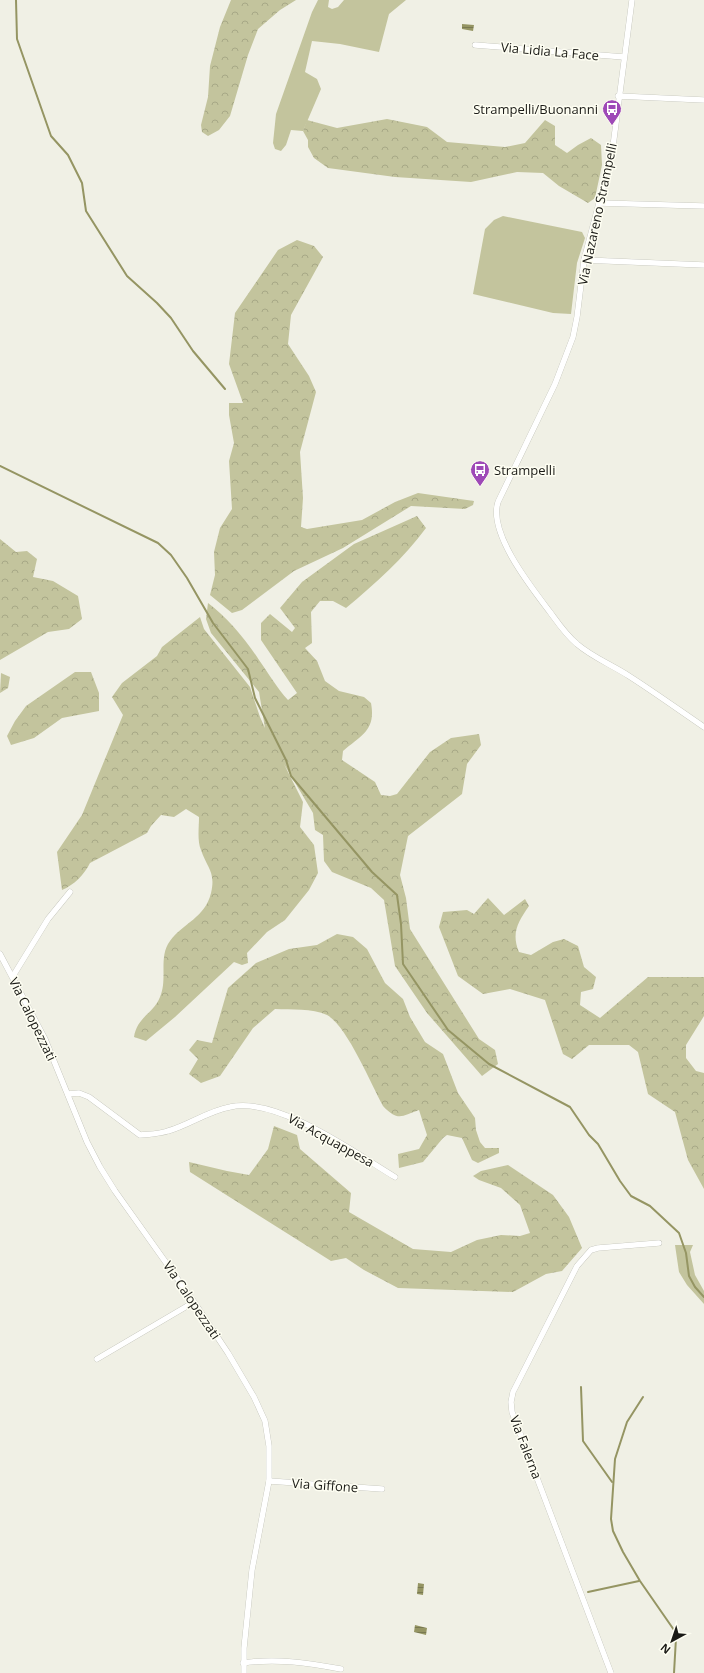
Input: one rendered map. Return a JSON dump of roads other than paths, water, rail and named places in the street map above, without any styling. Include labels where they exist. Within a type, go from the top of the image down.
[{"type":"street","name":"Via Nazareno Strampelli","points":[[632,0],[618,96],[612,154],[584,260],[577,316],[571,344],[555,384],[498,502],[496,513],[507,546],[522,573],[574,642],[628,675],[704,727]]},
{"type":"street","name":"Via Lidia La Face","points":[[475,45],[624,57]]},
{"type":"street","points":[[618,96],[704,100]]},
{"type":"street","points":[[599,202],[704,206]]},
{"type":"street","points":[[584,260],[704,265]]},
{"type":"street","points":[[13,976],[52,913],[70,892]]},
{"type":"street","name":"Via Calopezzati","points":[[0,954],[45,1039],[87,1142],[108,1179],[194,1302],[242,1377],[260,1409],[266,1426],[269,1441],[269,1481],[252,1570],[244,1644],[244,1673]]},
{"type":"street","name":"Via Acquappesa","points":[[68,1094],[79,1093],[89,1097],[140,1135],[166,1132],[230,1106],[248,1105],[263,1107],[280,1112],[303,1123],[395,1177]]},
{"type":"street","name":"Via Falerna","points":[[611,1673],[512,1412],[511,1401],[513,1392],[539,1340],[577,1266],[587,1253],[598,1248],[659,1243]]},
{"type":"street","points":[[97,1359],[194,1302]]},
{"type":"street","name":"Via Giffone","points":[[269,1481],[382,1489]]},
{"type":"street","points":[[243,1663],[261,1660],[282,1661],[341,1669]]},
{"type":"waterway","points":[[16,0],[17,39],[51,136],[68,155],[82,183],[86,211],[127,276],[171,318],[193,351],[225,389]]},
{"type":"waterway","points":[[0,466],[158,543],[171,555],[187,578],[213,623],[248,669],[255,698],[286,760],[291,776],[372,872],[397,895],[401,924],[403,964],[448,1030],[489,1064],[570,1107],[589,1135],[598,1144],[620,1181],[631,1196],[650,1206],[679,1233],[686,1253],[689,1276],[695,1287],[704,1297]]},
{"type":"waterway","points":[[581,1387],[583,1441],[612,1482]]},
{"type":"waterway","points":[[643,1397],[627,1422],[615,1459],[611,1519],[613,1531],[623,1552],[640,1581],[674,1630],[676,1638],[674,1673]]},
{"type":"waterway","points":[[588,1592],[639,1581]]},
{"type":"place","name":"Strampelli/Buonanni","points":[[612,126]]},
{"type":"place","name":"Strampelli","points":[[480,487]]}]
